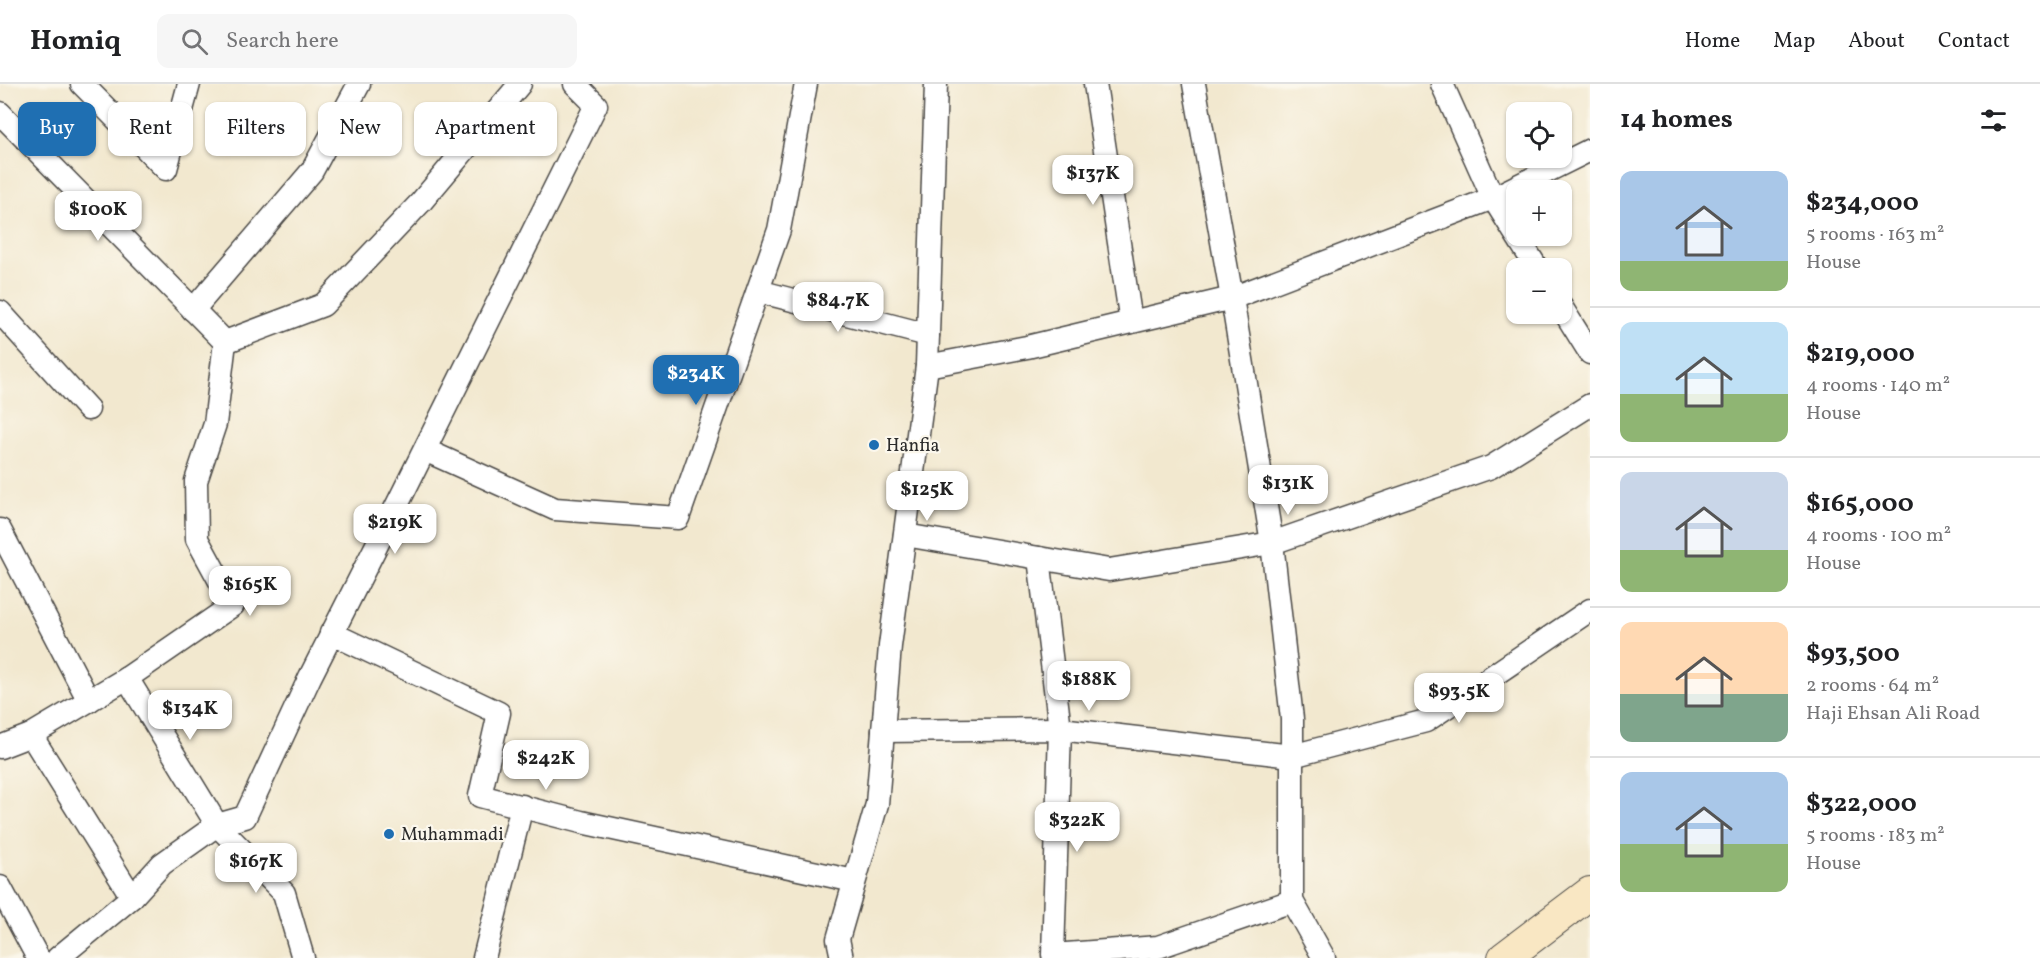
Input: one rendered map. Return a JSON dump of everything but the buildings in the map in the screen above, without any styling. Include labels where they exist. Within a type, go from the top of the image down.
[{"type":"street","points":[[82,84],[166,169],[189,84]]},
{"type":"street","points":[[193,310],[312,171],[359,84]]},
{"type":"street","points":[[225,342],[323,306],[421,202],[520,84]]},
{"type":"street","points":[[58,958],[132,897],[162,864],[218,825],[245,817],[331,633],[425,450],[596,105],[575,84]]},
{"type":"street","points":[[425,450],[555,509],[678,518],[779,230],[806,84]]},
{"type":"street","points":[[842,958],[838,939],[877,804],[890,646],[927,366],[936,84]]},
{"type":"street","points":[[1095,84],[1131,322]]},
{"type":"street","points":[[1194,84],[1272,543],[1292,719],[1292,901],[1324,958]]},
{"type":"street","points":[[1442,84],[1493,198],[1531,258]]},
{"type":"street","points":[[0,113],[225,342]]},
{"type":"street","points":[[927,366],[1027,347],[1232,298],[1493,198],[1590,150]]},
{"type":"street","points":[[758,291],[928,335]]},
{"type":"street","points":[[0,312],[88,409]]},
{"type":"street","points":[[1572,324],[1590,353]]},
{"type":"street","points":[[0,747],[31,735],[127,678],[233,605],[197,539],[196,480],[215,424],[225,342]]},
{"type":"street","points":[[905,535],[1109,570],[1272,543],[1491,467],[1590,405]]},
{"type":"street","points":[[0,530],[89,700]]},
{"type":"street","points":[[1039,558],[1060,729],[1053,955],[1158,947],[1292,901]]},
{"type":"street","points":[[883,731],[1060,729],[1292,756],[1426,721],[1590,610]]},
{"type":"street","points":[[331,633],[499,713],[480,796],[582,822],[854,881]]},
{"type":"street","points":[[127,678],[218,825],[284,894],[303,958]]},
{"type":"street","points":[[31,735],[132,897]]},
{"type":"street","points":[[484,958],[522,806]]},
{"type":"street","points":[[0,887],[38,958]]},
{"type":"street","points":[[1504,958],[1590,893]]},
{"type":"place","name":"Hanfia","points":[[874,445]]},
{"type":"place","name":"Muhammadi","points":[[389,834]]}]
